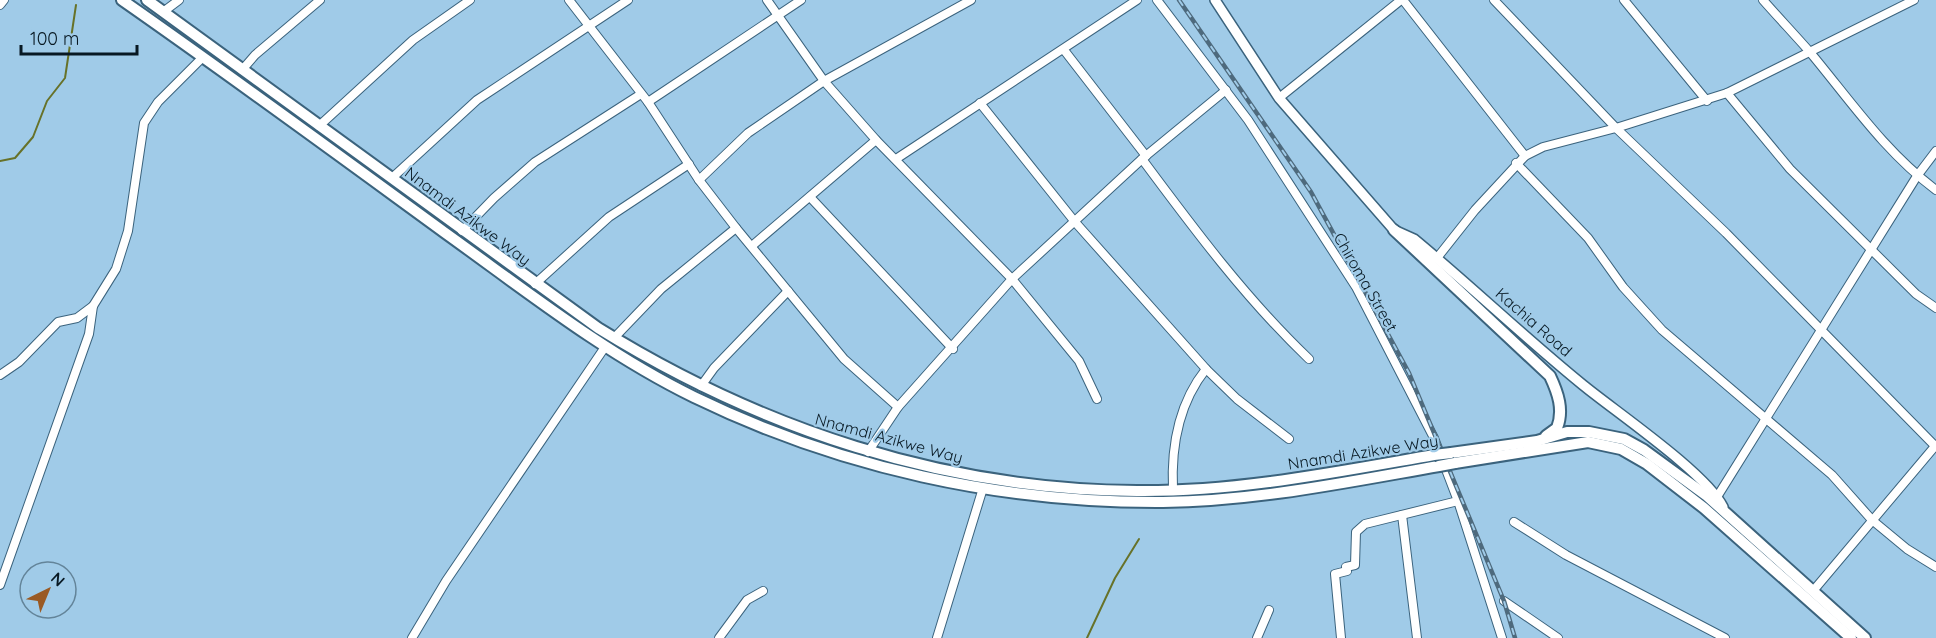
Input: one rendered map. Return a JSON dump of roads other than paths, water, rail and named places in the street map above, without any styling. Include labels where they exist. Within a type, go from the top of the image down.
[{"type":"highway","name":"Nnamdi Azikwe Way","points":[[122,0],[605,347],[693,396],[794,440],[893,470],[983,488],[1067,499],[1165,502],[1278,493],[1439,466],[1453,458],[1537,441],[1567,432],[1589,432],[1624,439],[1673,470],[1725,512]]},
{"type":"highway","name":"Nnamdi Azikwe Way","points":[[147,0],[535,284],[614,338],[650,360],[768,417],[868,452],[966,474],[1035,484],[1125,491],[1173,490],[1278,481],[1434,455],[1453,458]]},
{"type":"highway","points":[[1394,230],[1550,376],[1560,401],[1560,421],[1554,431],[1537,441]]},
{"type":"highway","points":[[1453,458],[1588,442],[1621,449],[1647,464],[1704,508],[1851,638]]},
{"type":"highway","name":"Kachia Road","points":[[1725,512],[1865,638]]},
{"type":"main road","name":"Kachia Road","points":[[1215,0],[1278,98],[1394,230],[1414,239],[1581,384],[1692,472],[1717,497],[1725,512]]},
{"type":"street","points":[[0,5],[4,0]]},
{"type":"street","points":[[163,12],[178,0]]},
{"type":"street","points":[[242,70],[255,54],[320,0]]},
{"type":"street","points":[[319,126],[413,40],[470,0]]},
{"type":"street","points":[[569,0],[648,102],[699,180],[736,228],[753,245],[844,359],[898,407]]},
{"type":"street","points":[[392,178],[477,100],[628,0]]},
{"type":"street","points":[[767,0],[824,81],[876,141],[1012,279],[1079,361],[1097,399]]},
{"type":"street","points":[[648,102],[801,0]]},
{"type":"street","points":[[699,180],[748,133],[824,81],[971,0]]},
{"type":"street","points":[[896,159],[1137,0]]},
{"type":"street","name":"Chiroma Street","points":[[1157,0],[1226,90],[1356,287],[1434,438],[1458,501],[1502,638]]},
{"type":"street","points":[[1278,98],[1402,0],[1525,156]]},
{"type":"street","points":[[1494,0],[1616,128],[1726,233],[1821,332],[1936,446],[1813,591]]},
{"type":"street","points":[[1624,0],[1707,101]]},
{"type":"street","points":[[1763,0],[1809,51],[1855,112],[1917,176],[1936,190]]},
{"type":"street","points":[[1895,0],[1901,8]]},
{"type":"street","points":[[1437,258],[1525,156],[1543,147],[1616,128],[1727,93],[1914,0]]},
{"type":"street","points":[[1064,50],[1208,248],[1280,331],[1309,359]]},
{"type":"street","points":[[0,375],[19,362],[58,322],[77,318],[93,306],[116,269],[128,231],[144,123],[148,114],[203,57]]},
{"type":"street","points":[[868,452],[898,407],[953,349],[1012,279],[1144,158],[1226,90]]},
{"type":"street","points":[[1727,93],[1790,169],[1916,294],[1936,308]]},
{"type":"street","points":[[462,231],[494,198],[535,162],[641,94]]},
{"type":"street","points":[[980,103],[1075,222],[1206,369],[1237,399],[1289,439]]},
{"type":"street","points":[[753,245],[876,141]]},
{"type":"street","points":[[1717,497],[1917,176],[1936,151]]},
{"type":"street","points":[[535,284],[609,217],[689,164]]},
{"type":"street","points":[[1516,164],[1588,238],[1623,287],[1662,330],[1832,475],[1872,520],[1907,549],[1936,567]]},
{"type":"street","points":[[810,197],[953,349]]},
{"type":"street","points":[[614,338],[661,289],[736,228]]},
{"type":"street","points":[[701,386],[714,368],[788,291]]},
{"type":"street","points":[[0,585],[89,334],[93,306]]},
{"type":"street","points":[[412,638],[446,581],[605,347]]},
{"type":"street","points":[[1173,490],[1172,468],[1177,429],[1184,406],[1196,382],[1206,369]]},
{"type":"street","points":[[937,638],[983,488]]},
{"type":"street","points":[[1341,638],[1335,573],[1347,571],[1346,567],[1355,565],[1355,536],[1359,528],[1365,524],[1458,501]]},
{"type":"street","points":[[1402,515],[1417,638]]},
{"type":"street","points":[[1514,522],[1566,555],[1725,638]]},
{"type":"street","points":[[719,638],[747,600],[763,591]]},
{"type":"street","points":[[1504,601],[1558,638]]},
{"type":"street","points":[[1257,638],[1269,610]]},
{"type":"waterway","points":[[0,161],[15,158],[33,137],[47,101],[65,78],[76,5]]},
{"type":"waterway","points":[[1087,638],[1115,578],[1139,539]]},
{"type":"railway","points":[[1179,0],[1311,192],[1409,373],[1504,601],[1515,638]]}]
